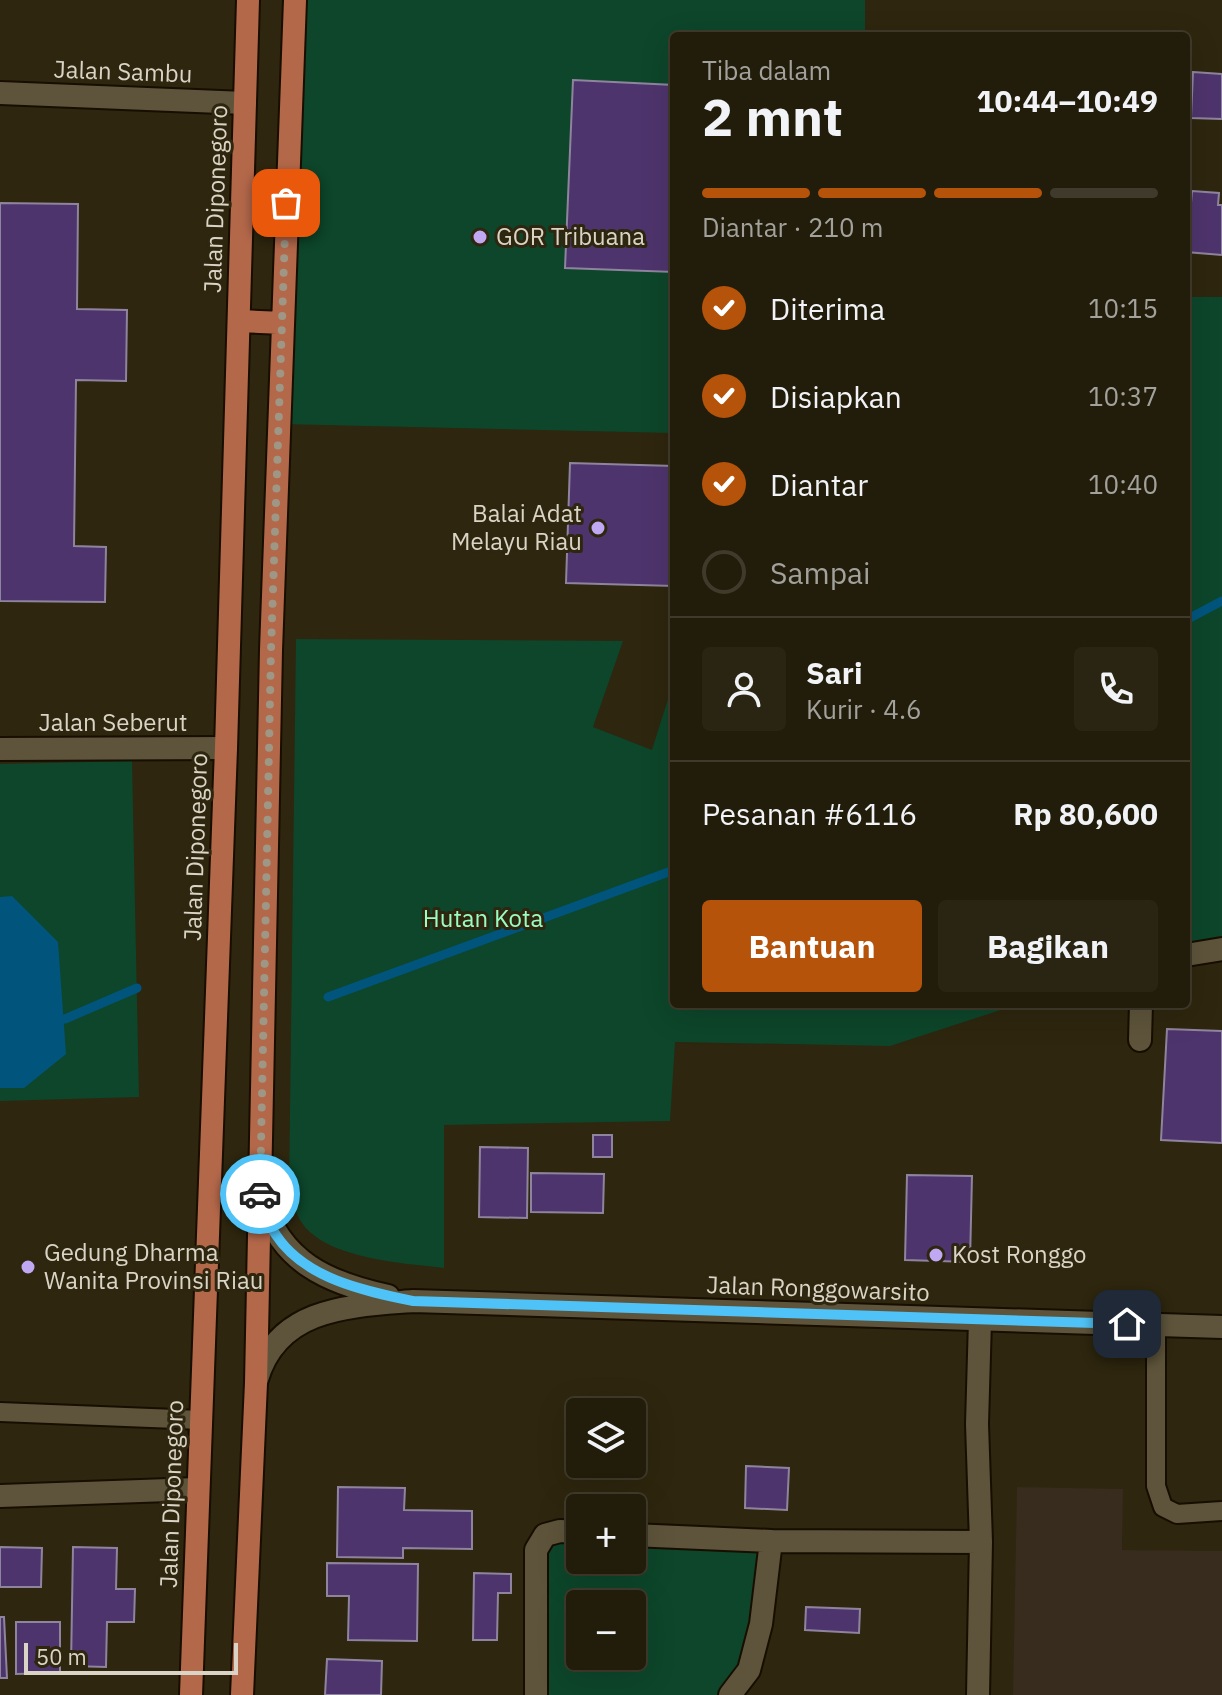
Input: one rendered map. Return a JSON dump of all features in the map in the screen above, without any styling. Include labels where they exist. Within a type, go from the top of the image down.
[{"type":"main road","name":"Jalan Diponegoro","points":[[191,1695],[226,748],[248,0]]},
{"type":"main road","points":[[242,1695],[256,1383],[271,650],[295,0]]},
{"type":"main road","points":[[239,321],[283,323]]},
{"type":"street","name":"Jalan Sambu","points":[[0,93],[245,103]]},
{"type":"street","name":"Jalan Seberut","points":[[0,749],[226,748]]},
{"type":"street","points":[[1190,954],[1222,949]]},
{"type":"street","points":[[1140,1040],[1141,1008]]},
{"type":"street","name":"Jalan Ronggowarsito","points":[[260,1194],[268,1221],[296,1258],[358,1289],[413,1301]]},
{"type":"street","name":"Jalan Ronggowarsito","points":[[256,1383],[263,1359],[275,1343],[309,1319],[357,1305],[413,1301],[1222,1327]]},
{"type":"street","points":[[978,1695],[981,1542],[977,1424],[980,1320]]},
{"type":"street","points":[[0,1496],[197,1489]]},
{"type":"street","points":[[536,1695],[536,1550],[545,1535],[566,1531]]},
{"type":"street","points":[[646,1536],[771,1541],[981,1542]]},
{"type":"street","points":[[730,1695],[749,1670],[761,1624],[771,1541]]},
{"type":"lane","points":[[1156,1325],[1156,1486],[1163,1507],[1177,1514],[1222,1511]]},
{"type":"lane","points":[[0,1412],[201,1420]]},
{"type":"shaded area","points":[[1017,1487],[1123,1489],[1122,1550],[1222,1551],[1222,1695],[1013,1695]]},
{"type":"green space","name":"GOR Tribuana","points":[[296,0],[865,0],[865,32],[670,32],[670,433],[279,424]]},
{"type":"green space","points":[[1190,297],[1222,297],[1222,940],[1190,946]]},
{"type":"green space","name":"Hutan Kota","points":[[296,639],[623,641],[593,727],[652,750],[670,693],[670,1008],[1007,1008],[890,1046],[675,1042],[670,1121],[444,1125],[444,1268],[365,1257],[326,1243],[311,1233],[300,1220],[289,1190]]},
{"type":"green space","points":[[132,761],[139,1097],[0,1101],[0,764]]},
{"type":"green space","points":[[566,1533],[566,1574],[646,1574],[646,1536],[771,1541],[761,1624],[730,1695],[536,1695],[545,1535]]},
{"type":"water","points":[[12,896],[58,942],[66,1054],[24,1088],[0,1088],[0,897]]},
{"type":"building","points":[[1193,72],[1222,74],[1222,119],[1191,118]]},
{"type":"building","points":[[573,80],[670,85],[670,272],[565,268]]},
{"type":"building","points":[[1192,191],[1219,193],[1218,205],[1222,205],[1222,255],[1190,252]]},
{"type":"building","points":[[0,203],[78,204],[77,309],[127,310],[126,381],[76,380],[74,546],[106,547],[105,602],[0,601]]},
{"type":"building","points":[[570,463],[670,466],[670,586],[566,583]]},
{"type":"building","points":[[1167,1029],[1222,1031],[1222,1143],[1161,1140]]},
{"type":"building","points":[[593,1135],[612,1135],[612,1157],[593,1157]]},
{"type":"building","points":[[480,1147],[528,1148],[527,1218],[479,1217]]},
{"type":"building","points":[[531,1173],[604,1174],[603,1213],[531,1212]]},
{"type":"building","points":[[907,1175],[972,1176],[970,1262],[905,1260]]},
{"type":"building","points":[[746,1466],[789,1468],[787,1510],[745,1508]]},
{"type":"building","points":[[338,1487],[405,1488],[404,1510],[472,1511],[472,1549],[403,1548],[403,1558],[337,1557]]},
{"type":"building","points":[[0,1547],[42,1548],[41,1587],[0,1587]]},
{"type":"building","points":[[73,1547],[117,1548],[116,1589],[135,1589],[134,1622],[107,1622],[106,1667],[71,1666]]},
{"type":"building","points":[[327,1563],[418,1564],[417,1641],[348,1640],[349,1596],[327,1596]]},
{"type":"building","points":[[474,1573],[511,1574],[511,1593],[498,1593],[497,1640],[473,1640]]},
{"type":"building","points":[[806,1607],[860,1609],[859,1633],[805,1630]]},
{"type":"building","points":[[0,1617],[4,1617],[7,1678],[0,1678]]},
{"type":"building","points":[[16,1622],[60,1622],[60,1673],[16,1674]]},
{"type":"building","points":[[327,1659],[382,1661],[381,1695],[325,1695]]},
{"type":"waterway","points":[[1190,618],[1222,601]]},
{"type":"waterway","points":[[328,997],[670,871]]},
{"type":"waterway","points":[[65,1019],[137,988]]},
{"type":"way so far","points":[[260,1194],[271,650],[286,203]]},
{"type":"place","name":"GOR Tribuana","points":[[480,237]]},
{"type":"place","name":"Balai Adat Melayu Riau","points":[[598,528]]},
{"type":"place","name":"Kost Ronggo","points":[[936,1255]]},
{"type":"place","name":"Gedung Dharma Wanita Provinsi Riau","points":[[28,1267]]},
{"type":"route","points":[[260,1194],[268,1221],[296,1258],[358,1289],[413,1301],[1127,1324]]}]
